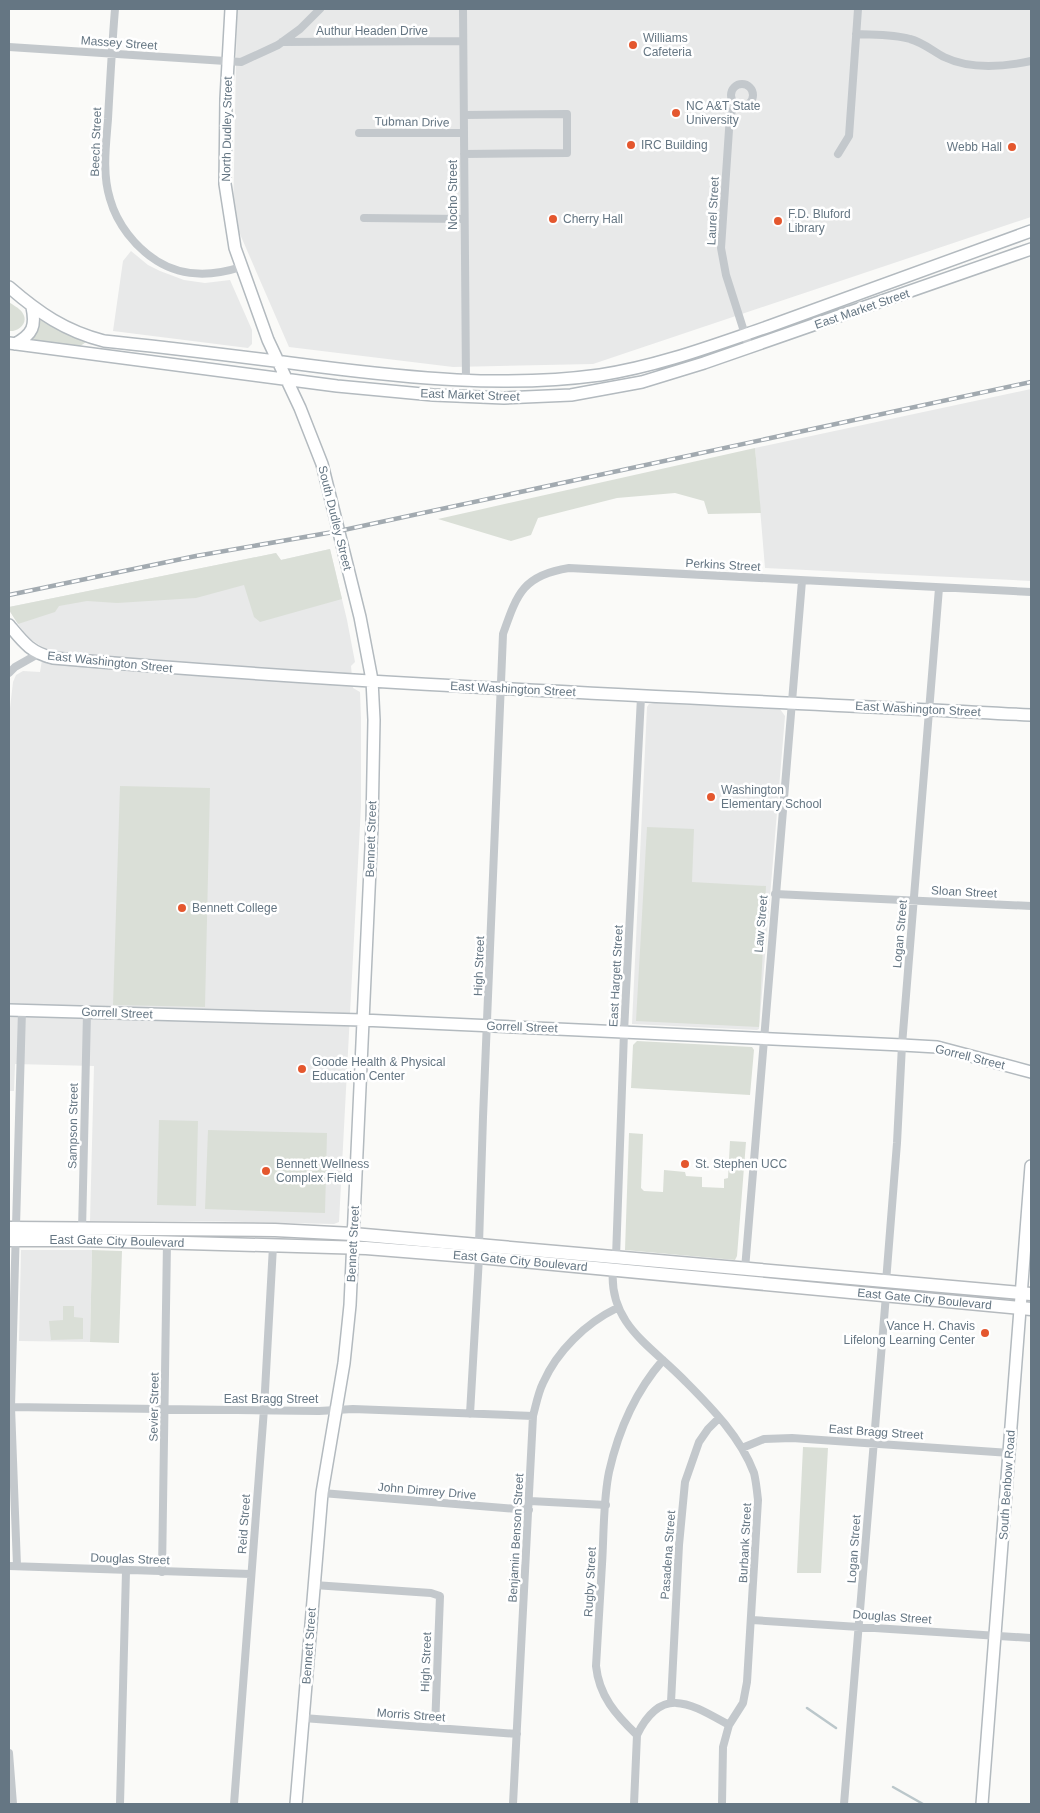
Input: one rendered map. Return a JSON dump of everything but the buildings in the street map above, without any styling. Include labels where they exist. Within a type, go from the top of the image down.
[{"type":"main road","name":"East Gate City Boulevard","points":[[12,1234],[276,1230],[353,1241],[479,1251],[616,1256],[886,1282],[1026,1293]]},
{"type":"main road","name":"East Gate City Boulevard","points":[[82,1234],[167,1242],[273,1246],[353,1241]]},
{"type":"main road","name":"East Gate City Boulevard","points":[[479,1251],[613,1269],[1026,1308]]},
{"type":"street","name":"Beech Street","points":[[115,9],[106,158],[107,186],[116,216],[138,246],[166,266],[200,274],[224,273],[241,267]]},
{"type":"street","name":"North Dudley Street","points":[[231,9],[225,143],[225,184],[230,225],[234,248],[257,312],[278,361]]},
{"type":"street","name":"Massey Street","points":[[9,47],[241,62],[282,42],[300,30],[320,9]]},
{"type":"street","name":"Nocho Street","points":[[463,9],[466,381]]},
{"type":"street","points":[[838,154],[849,136],[858,9]]},
{"type":"street","points":[[856,34],[894,36],[912,40],[946,58],[974,66],[1006,65],[1031,60]]},
{"type":"street","name":"Authur Headen Drive","points":[[282,42],[463,41]]},
{"type":"street","name":"Laurel Street","points":[[736,104],[730,115],[721,248],[726,275],[749,347]]},
{"type":"street","points":[[464,115],[567,114],[567,153],[464,154]]},
{"type":"street","name":"Tubman Drive","points":[[359,133],[464,133]]},
{"type":"street","points":[[364,218],[464,220]]},
{"type":"street","name":"East Market Street","points":[[9,288],[32,307],[66,328],[84,336],[104,341],[394,376],[466,381],[529,381],[600,375],[653,364],[745,334],[1031,232]]},
{"type":"street","name":"East Market Street","points":[[12,344],[287,380],[442,396],[504,398],[571,395],[642,382],[704,364],[1031,248]]},
{"type":"street","points":[[867,307],[866,303],[870,298],[920,271]]},
{"type":"street","points":[[12,344],[26,338],[30,332],[34,324],[32,307]]},
{"type":"street","points":[[83,352],[88,346],[104,341]]},
{"type":"street","name":"South Dudley Street","points":[[278,361],[300,408],[322,464],[360,617],[372,680]]},
{"type":"street","name":"Perkins Street","points":[[501,688],[503,634],[515,599],[539,576],[551,570],[569,568],[1031,592]]},
{"type":"street","name":"Law Street","points":[[745,1269],[802,581]]},
{"type":"street","name":"Logan Street","points":[[886,1282],[897,1143],[902,1045],[939,588]]},
{"type":"street","name":"East Washington Street","points":[[9,625],[26,646],[38,654],[53,658],[146,666],[501,688],[1031,715]]},
{"type":"street","points":[[9,673],[15,666],[38,654]]},
{"type":"street","name":"Bennett Street","points":[[296,1804],[322,1493],[348,1333],[372,825],[374,720],[372,680]]},
{"type":"street","name":"High Street","points":[[470,1414],[479,1251],[501,688]]},
{"type":"street","name":"East Hargett Street","points":[[616,1256],[624,1032],[641,696]]},
{"type":"street","name":"Sloan Street","points":[[775,894],[1031,906]]},
{"type":"street","name":"Gorrell Street","points":[[9,1010],[362,1020],[937,1047],[1031,1072]]},
{"type":"street","points":[[13,1566],[10,1407],[12,1234],[22,1010]]},
{"type":"street","name":"Sampson Street","points":[[82,1234],[87,1013]]},
{"type":"street","name":"South Benbow Road","points":[[982,1804],[1010,1453],[1026,1308],[1031,1166]]},
{"type":"street","name":"Sevier Street","points":[[162,1572],[166,1409],[167,1242]]},
{"type":"street","name":"Reid Street","points":[[234,1804],[264,1410],[273,1246]]},
{"type":"street","name":"Burbank Street","points":[[613,1269],[612,1289],[617,1308],[628,1326],[686,1381],[719,1418],[742,1448],[754,1474],[758,1500],[747,1682],[743,1703],[730,1725],[723,1747],[722,1804]]},
{"type":"street","name":"Logan Street","points":[[844,1804],[886,1295]]},
{"type":"street","name":"Benjamin Benson Street","points":[[513,1804],[530,1510],[533,1416],[537,1397],[552,1366],[568,1346],[597,1318],[617,1308]]},
{"type":"street","name":"Rugby Street","points":[[637,1735],[611,1708],[602,1694],[597,1679],[596,1666],[606,1505],[609,1474],[629,1412],[650,1375],[663,1360]]},
{"type":"street","name":"East Bragg Street","points":[[10,1407],[264,1410],[353,1409],[533,1416]]},
{"type":"street","name":"Pasadena Street","points":[[671,1702],[679,1545],[685,1482],[699,1442],[719,1418]]},
{"type":"street","name":"East Bragg Street","points":[[742,1448],[758,1441],[775,1438],[1010,1453]]},
{"type":"street","name":"John Dimrey Drive","points":[[322,1493],[530,1510]]},
{"type":"street","points":[[530,1501],[606,1505]]},
{"type":"street","name":"Douglas Street","points":[[13,1566],[251,1574]]},
{"type":"street","points":[[120,1804],[126,1571]]},
{"type":"street","name":"High Street","points":[[314,1585],[431,1593],[440,1596],[435,1728]]},
{"type":"street","name":"Douglas Street","points":[[752,1620],[1031,1638]]},
{"type":"street","points":[[634,1804],[634,1759],[637,1735],[653,1712],[671,1702],[687,1703],[730,1725]]},
{"type":"street","name":"Morris Street","points":[[303,1718],[517,1734]]},
{"type":"street","points":[[9,1753],[13,1804]]},
{"type":"shaded area","points":[[237,9],[1031,9],[1031,217],[593,364],[453,367],[289,347],[233,218]]},
{"type":"shaded area","points":[[131,251],[148,265],[184,280],[205,283],[230,280],[252,330],[252,344],[248,348],[113,331],[123,261]]},
{"type":"shaded area","points":[[9,302],[21,311],[25,320],[22,326],[12,331],[9,331]]},
{"type":"shaded area","points":[[42,320],[71,336],[86,340],[86,342],[79,347],[33,341],[31,337],[38,321]]},
{"type":"shaded area","points":[[1031,389],[1031,581],[765,568],[755,448]]},
{"type":"shaded area","points":[[755,448],[761,513],[708,514],[704,501],[675,493],[617,498],[538,518],[531,535],[511,541],[438,519]]},
{"type":"shaded area","name":"Bennett College","points":[[330,549],[355,662],[351,666],[353,688],[360,692],[361,718],[361,806],[339,1222],[334,1224],[90,1221],[94,1066],[15,1064],[14,1091],[9,1091],[9,717],[13,682],[16,675],[23,671],[40,672],[44,648],[30,639],[22,630],[9,607],[276,553],[281,560]]},
{"type":"shaded area","points":[[330,549],[342,599],[260,622],[254,617],[244,585],[196,598],[117,603],[87,601],[59,606],[55,612],[18,624],[9,610],[9,607],[276,553],[281,560]]},
{"type":"shaded area","points":[[649,704],[780,709],[785,716],[759,1029],[757,1030],[632,1024],[647,707]]},
{"type":"shaded area","points":[[120,786],[210,788],[205,1007],[113,1005]]},
{"type":"shaded area","points":[[647,827],[694,829],[692,882],[766,886],[759,1027],[636,1021]]},
{"type":"shaded area","points":[[637,1041],[752,1047],[754,1050],[750,1095],[631,1088],[633,1045]]},
{"type":"shaded area","points":[[159,1120],[198,1121],[196,1206],[157,1205]]},
{"type":"shaded area","name":"Bennett Wellness Complex Field","points":[[208,1130],[327,1133],[325,1213],[205,1209]]},
{"type":"shaded area","points":[[629,1133],[643,1134],[641,1188],[644,1191],[663,1192],[664,1170],[685,1172],[686,1176],[702,1177],[702,1187],[724,1188],[724,1179],[728,1178],[730,1141],[746,1142],[737,1256],[735,1260],[625,1250]]},
{"type":"shaded area","points":[[21,1250],[92,1250],[90,1342],[19,1341]]},
{"type":"shaded area","points":[[92,1250],[122,1251],[119,1343],[90,1342]]},
{"type":"shaded area","points":[[63,1306],[74,1306],[74,1317],[83,1318],[83,1339],[51,1340],[49,1321],[63,1320]]},
{"type":"shaded area","points":[[803,1447],[828,1448],[821,1573],[797,1573]]},
{"type":"waterway","points":[[807,1708],[836,1728]]},
{"type":"waterway","points":[[893,1787],[923,1804]]},
{"type":"railway","points":[[9,595],[196,556],[339,531],[1031,382]]},
{"type":"place","name":"Williams Cafeteria","points":[[633,45]]},
{"type":"place","name":"NC A&T State University","points":[[676,113]]},
{"type":"place","name":"IRC Building","points":[[631,145]]},
{"type":"place","name":"Webb Hall","points":[[1012,147]]},
{"type":"place","name":"Cherry Hall","points":[[553,219]]},
{"type":"place","name":"F.D. Bluford Library","points":[[778,221]]},
{"type":"place","name":"Washington Elementary School","points":[[711,797]]},
{"type":"place","name":"Bennett College","points":[[182,908]]},
{"type":"place","name":"Goode Health & Physical Education Center","points":[[302,1069]]},
{"type":"place","name":"St. Stephen UCC","points":[[685,1164]]},
{"type":"place","name":"Bennett Wellness Complex Field","points":[[266,1171]]},
{"type":"place","name":"Vance H. Chavis Lifelong Learning Center","points":[[985,1333]]}]
